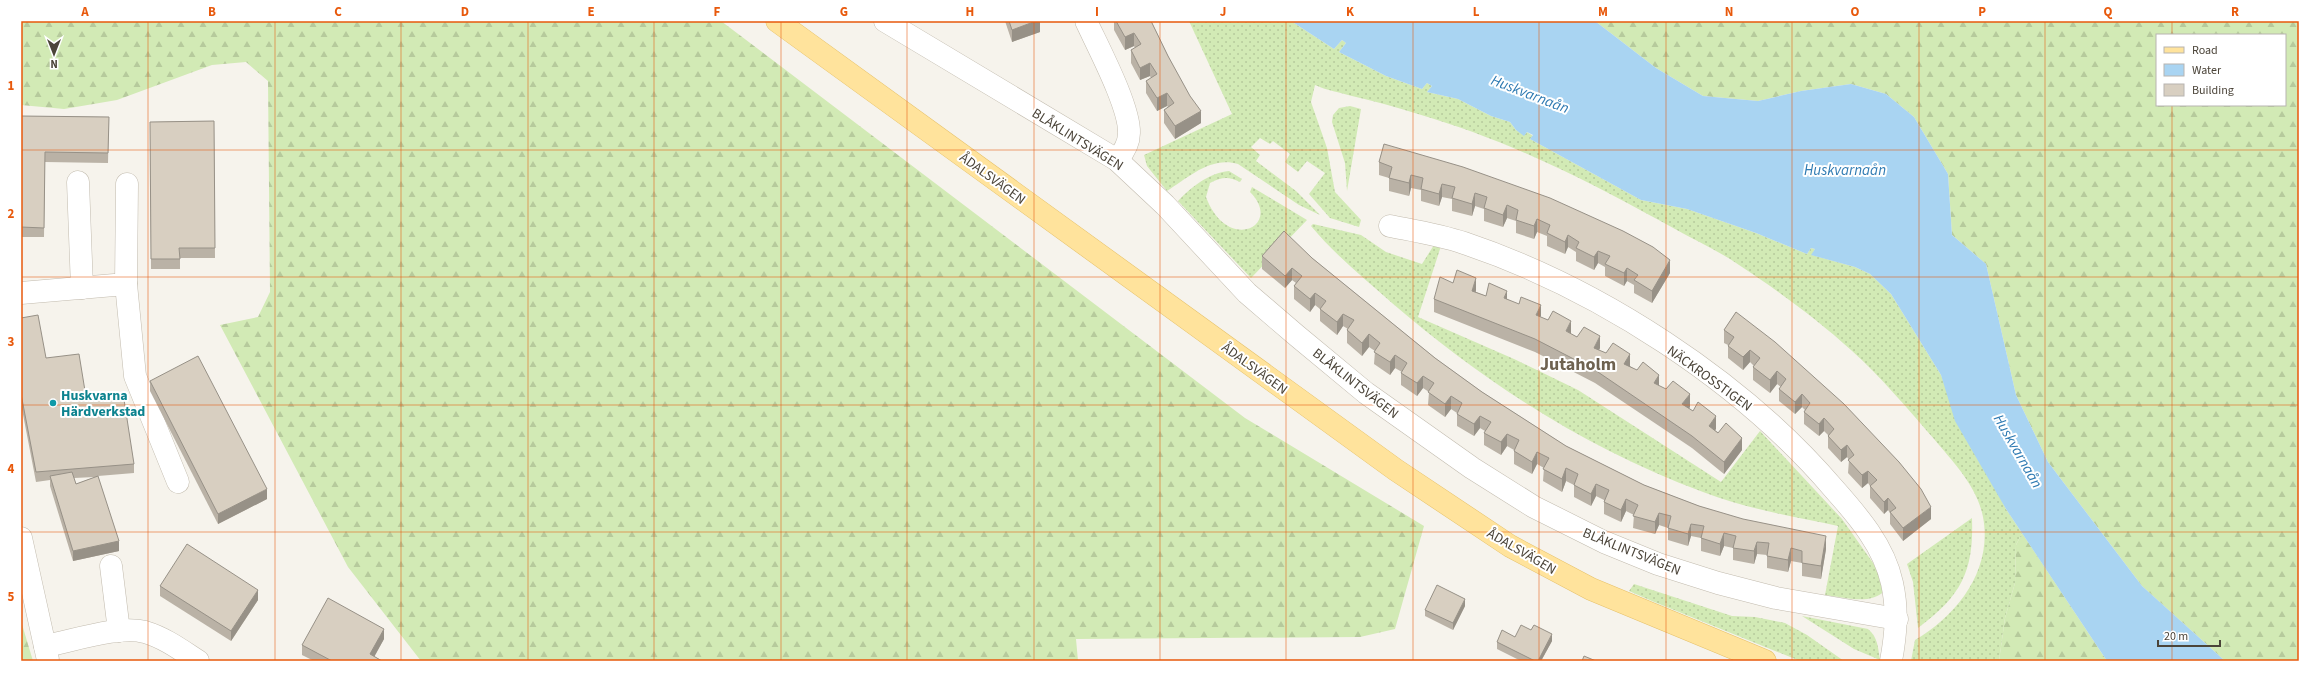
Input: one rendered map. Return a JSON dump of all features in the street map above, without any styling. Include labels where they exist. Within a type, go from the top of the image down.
[{"type":"main road","name":"ÅDALSVÄGEN","points":[[777,21],[1377,457],[1510,546],[1590,589],[1765,661]]},
{"type":"street","name":"BLÅKLINTSVÄGEN","points":[[885,21],[1117,160],[1165,206],[1247,293],[1296,335],[1372,398],[1472,468],[1534,507],[1604,542],[1658,564],[1718,583],[1776,598],[1897,619]]},
{"type":"street","points":[[1086,21],[1127,114],[1129,133],[1125,150],[1117,160]]},
{"type":"street","points":[[78,182],[82,288]]},
{"type":"street","points":[[127,184],[126,284],[135,376],[178,482]]},
{"type":"street","name":"NÄCKROSSTIGEN","points":[[1390,226],[1464,243],[1515,263],[1580,293],[1676,352],[1740,398],[1782,433],[1817,469],[1861,521],[1885,561],[1892,582],[1897,619],[1890,661]]},
{"type":"street","points":[[21,293],[126,284]]},
{"type":"street","points":[[21,538],[47,654],[119,631],[144,632],[170,642],[198,661]]},
{"type":"street","points":[[111,566],[119,631]]},
{"type":"green space","points":[[21,21],[721,21],[1245,418],[1424,526],[1395,629],[1360,637],[1076,639],[1078,661],[421,661],[348,567],[220,325],[258,317],[270,292],[268,81],[246,62],[212,65],[117,100],[64,109],[21,105]]},
{"type":"green space","points":[[1189,21],[1291,21],[1334,49],[1342,40],[1346,43],[1339,52],[1386,76],[1422,89],[1427,83],[1432,86],[1427,92],[1458,99],[1491,116],[1510,122],[1516,130],[1524,135],[1527,132],[1533,136],[1530,139],[1641,200],[1687,209],[1756,233],[1807,254],[1811,248],[1815,249],[1812,255],[1855,267],[1870,274],[1891,294],[1941,375],[1949,396],[2006,509],[2022,533],[2016,545],[2015,583],[2005,618],[1999,661],[1911,661],[1915,640],[1931,630],[1958,604],[1969,589],[1977,572],[1983,555],[1985,536],[1980,506],[1970,485],[1963,475],[1884,382],[1838,338],[1811,316],[1768,284],[1724,255],[1611,194],[1530,155],[1451,124],[1315,85],[1311,102],[1327,148],[1335,192],[1361,220],[1359,227],[1330,218],[1309,194],[1325,173],[1307,161],[1298,172],[1285,162],[1290,154],[1273,141],[1270,144],[1260,138],[1251,147],[1260,155],[1256,161],[1296,191],[1320,215],[1299,205],[1238,164],[1228,162],[1209,165],[1192,174],[1167,191],[1147,166],[1144,155],[1232,114]]},
{"type":"green space","points":[[1595,21],[2299,21],[2299,661],[2225,661],[2142,586],[2048,462],[2016,395],[1986,264],[1952,235],[1948,174],[1914,117],[1886,94],[1851,84],[1801,91],[1758,101],[1703,96],[1656,68]]},
{"type":"green space","points":[[1350,106],[1361,109],[1347,191],[1345,163],[1332,122],[1333,115],[1339,108]]},
{"type":"green space","points":[[1229,171],[1242,179],[1240,182],[1228,178],[1222,178],[1214,181],[1210,183],[1206,197],[1215,215],[1227,225],[1238,229],[1249,229],[1257,224],[1260,215],[1259,204],[1250,192],[1252,187],[1307,220],[1251,278],[1178,201],[1201,182],[1214,175]]},
{"type":"green space","points":[[1313,224],[1361,235],[1386,252],[1422,264],[1434,245],[1441,246],[1418,317],[1514,359],[1578,390],[1721,482],[1760,431],[1842,519],[1883,577],[1885,590],[1873,598],[1865,599],[1848,599],[1825,595],[1838,526],[1770,512],[1719,498],[1660,475],[1578,434],[1501,387],[1428,333],[1340,257],[1311,226]]},
{"type":"green space","points":[[1972,518],[1970,553],[1967,568],[1962,581],[1955,593],[1945,605],[1918,628],[1913,582],[1907,564]]},
{"type":"green space","points":[[2022,533],[2107,661],[1999,661],[2005,618],[2015,583],[2016,545]]},
{"type":"green space","points":[[1634,584],[1732,616],[1755,617],[1785,623],[1807,635],[1844,661],[1800,661],[1629,591]]},
{"type":"green space","points":[[1802,616],[1868,629],[1876,639],[1880,660],[1854,649]]},
{"type":"green space","points":[[21,621],[33,661],[21,661]]},
{"type":"water","name":"Huskvarnaån","points":[[1291,21],[1595,21],[1656,68],[1703,96],[1758,101],[1801,91],[1851,84],[1886,94],[1914,117],[1948,174],[1952,235],[1986,264],[2016,395],[2048,462],[2142,586],[2225,661],[2107,661],[2006,509],[1955,421],[1941,375],[1891,294],[1870,274],[1855,267],[1811,255],[1815,249],[1811,248],[1807,254],[1756,233],[1687,209],[1641,200],[1530,139],[1533,135],[1527,132],[1524,136],[1516,130],[1510,122],[1491,116],[1458,99],[1427,92],[1432,86],[1427,83],[1422,89],[1386,76],[1339,52],[1346,43],[1342,40],[1334,49]]},
{"type":"building","points":[[1009,21],[1036,21],[1012,30]]},
{"type":"building","points":[[1116,21],[1151,21],[1190,96],[1201,111],[1175,126],[1164,110],[1174,103],[1167,93],[1157,98],[1146,81],[1157,74],[1150,63],[1140,68],[1131,50],[1141,44],[1134,33],[1125,37]]},
{"type":"building","points":[[21,116],[109,117],[108,153],[45,152],[44,228],[21,227]]},
{"type":"building","points":[[214,121],[215,248],[179,248],[180,259],[151,259],[150,122]]},
{"type":"building","points":[[1384,144],[1463,167],[1550,198],[1623,231],[1653,247],[1670,260],[1652,291],[1634,280],[1638,275],[1627,268],[1624,273],[1605,264],[1610,256],[1598,251],[1594,257],[1576,248],[1579,242],[1568,235],[1565,242],[1547,233],[1550,225],[1537,219],[1534,226],[1516,220],[1518,210],[1507,205],[1503,215],[1484,208],[1487,197],[1475,193],[1472,204],[1452,198],[1455,187],[1442,184],[1439,194],[1421,189],[1423,178],[1411,175],[1409,183],[1389,178],[1392,167],[1379,162]]},
{"type":"building","points":[[1284,231],[1312,258],[1435,358],[1482,392],[1566,446],[1644,485],[1699,506],[1743,519],[1826,536],[1821,566],[1802,563],[1802,551],[1791,548],[1788,560],[1767,556],[1769,543],[1757,542],[1754,551],[1733,548],[1736,536],[1724,533],[1720,544],[1701,538],[1704,526],[1691,524],[1688,534],[1668,528],[1671,516],[1659,513],[1655,522],[1633,516],[1638,505],[1626,499],[1621,510],[1604,502],[1609,490],[1596,484],[1591,494],[1574,485],[1578,474],[1566,468],[1562,479],[1543,469],[1549,458],[1537,452],[1532,462],[1514,451],[1519,440],[1507,434],[1501,442],[1484,433],[1491,422],[1480,416],[1474,424],[1457,414],[1462,403],[1451,396],[1445,404],[1428,392],[1434,383],[1423,376],[1417,383],[1401,373],[1407,363],[1395,355],[1390,362],[1374,352],[1380,343],[1369,334],[1362,343],[1347,330],[1354,320],[1343,314],[1337,322],[1320,309],[1326,301],[1315,293],[1310,299],[1294,286],[1302,276],[1292,268],[1285,276],[1262,256]]},
{"type":"building","points":[[1457,270],[1476,278],[1472,291],[1486,296],[1489,283],[1507,291],[1504,298],[1519,304],[1521,297],[1541,305],[1536,315],[1548,320],[1553,311],[1571,321],[1566,331],[1577,337],[1584,327],[1600,336],[1594,348],[1606,353],[1613,343],[1630,354],[1624,364],[1637,370],[1643,362],[1659,375],[1654,383],[1666,389],[1673,381],[1690,394],[1682,404],[1693,411],[1698,402],[1716,416],[1709,426],[1718,433],[1726,423],[1742,438],[1724,462],[1692,436],[1595,370],[1535,339],[1434,299],[1440,277],[1453,283]]},
{"type":"building","points":[[1736,312],[1775,342],[1844,404],[1899,462],[1921,489],[1931,507],[1903,528],[1890,512],[1896,508],[1888,498],[1884,502],[1870,486],[1877,480],[1868,471],[1862,475],[1848,460],[1854,455],[1847,445],[1841,450],[1828,436],[1834,429],[1824,418],[1819,424],[1804,412],[1810,403],[1802,394],[1795,402],[1779,389],[1786,379],[1777,371],[1770,380],[1753,367],[1760,358],[1750,350],[1743,357],[1728,346],[1734,337],[1724,330]]},
{"type":"building","name":"Huskvarna Härdverkstad","points":[[38,315],[46,358],[79,354],[86,397],[123,393],[134,464],[36,472],[21,394],[21,318]]},
{"type":"building","points":[[198,356],[267,489],[218,514],[150,381]]},
{"type":"building","points":[[72,472],[76,484],[98,476],[119,541],[73,551],[50,476]]},
{"type":"building","points":[[187,544],[258,590],[231,631],[160,586]]},
{"type":"building","points":[[1437,585],[1465,599],[1453,623],[1425,610]]},
{"type":"building","points":[[328,598],[384,629],[370,654],[382,661],[332,661],[302,645]]},
{"type":"building","points":[[1521,625],[1531,630],[1534,625],[1552,634],[1538,661],[1535,661],[1497,642],[1502,630],[1515,637]]},
{"type":"building","points":[[1584,656],[1596,661],[1582,661]]},
{"type":"place","name":"Huskvarna Härdverkstad","points":[[53,403]]},
{"type":"district","name":"Jutaholm","points":[[1578,364]]}]
